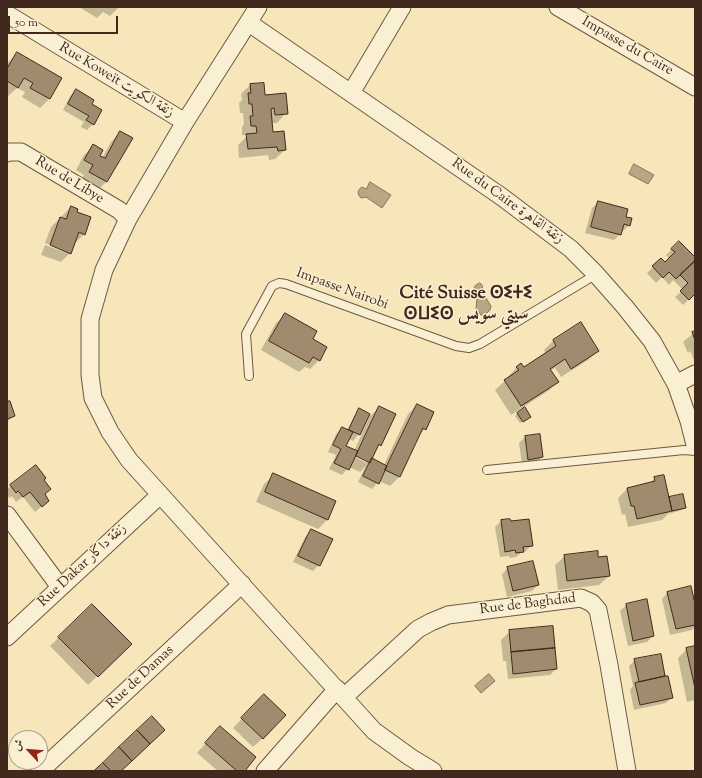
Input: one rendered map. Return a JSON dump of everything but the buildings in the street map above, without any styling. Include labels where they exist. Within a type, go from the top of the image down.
[{"type":"street","points":[[258,7],[185,122],[128,219],[104,270],[90,319],[90,376],[93,398],[110,432],[128,460],[374,731],[410,757],[433,771]]},
{"type":"street","points":[[351,93],[402,7]]},
{"type":"street","name":"Impasse du Caire","points":[[558,7],[695,87]]},
{"type":"street","name":"Rue Koweït زنقة الكويت","points":[[7,14],[185,122]]},
{"type":"street","name":"Rue du Caire زنقة القاهرة","points":[[249,23],[502,197],[571,249],[595,273],[625,307],[652,341],[676,384],[689,421],[695,445]]},
{"type":"street","name":"Rue de Libye","points":[[7,153],[20,152],[118,210],[128,219]]},
{"type":"street","points":[[676,384],[695,374]]},
{"type":"street","name":"Rue Dakar زنقة داكار","points":[[7,637],[160,495]]},
{"type":"street","points":[[7,515],[60,587]]},
{"type":"street","name":"Rue de Damas","points":[[40,771],[242,584]]},
{"type":"street","name":"Rue de Baghdad","points":[[265,771],[340,693],[418,629],[448,615],[581,598],[592,603],[598,610],[610,665],[627,771]]},
{"type":"lane","name":"Impasse Nairobi","points":[[249,376],[246,334],[272,286],[279,283],[286,284],[456,346],[469,348],[487,340],[590,278],[595,273]]},
{"type":"lane","points":[[487,470],[684,450],[695,451]]},
{"type":"shaded area","points":[[634,164],[654,175],[648,184],[629,174]]},
{"type":"shaded area","points":[[370,182],[391,195],[382,208],[366,197],[361,198],[359,195],[359,189],[362,187],[366,189]]},
{"type":"shaded area","points":[[480,283],[482,285],[484,295],[491,306],[490,310],[485,315],[481,315],[476,309],[477,298],[474,289],[475,286]]},
{"type":"shaded area","points":[[489,674],[495,681],[481,693],[475,686]]},
{"type":"district","name":"Cité Suisse ⵙⵉⵜⵉ ⵙⵡⵉⵙ سيتي سويس","points":[[466,305]]}]
